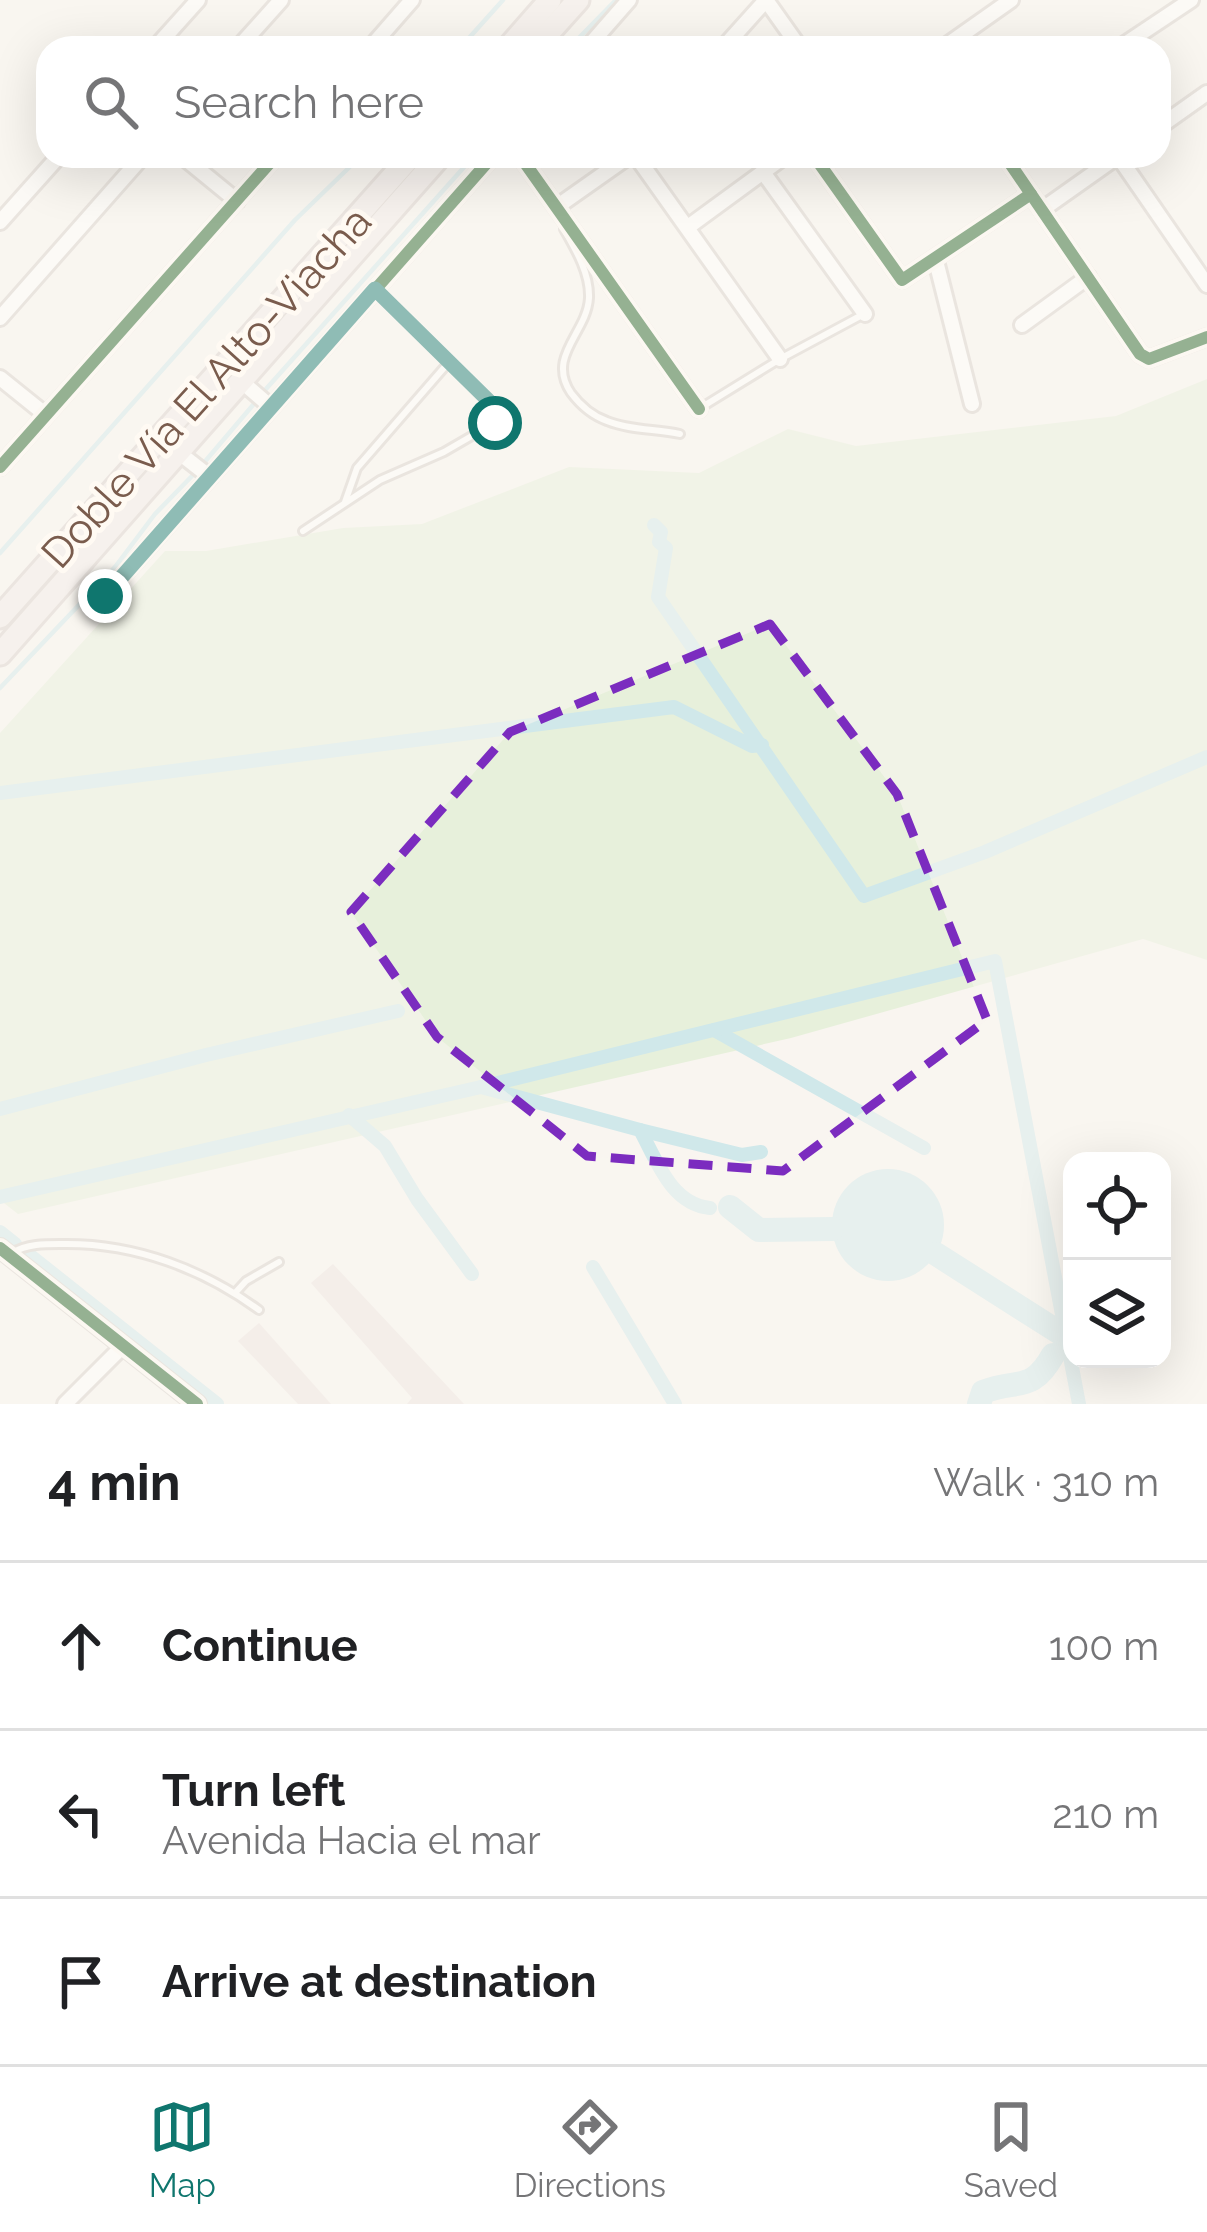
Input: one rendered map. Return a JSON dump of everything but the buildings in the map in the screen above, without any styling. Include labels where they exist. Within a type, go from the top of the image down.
[{"type":"highway","points":[[518,36],[550,0]]},
{"type":"highway","points":[[546,36],[578,0]]},
{"type":"highway","name":"Doble Vía El Alto-Viacha","points":[[0,617],[400,168]]},
{"type":"highway","name":"Doble Vía El Alto-Viacha","points":[[0,654],[429,168]]},
{"type":"street","points":[[166,36],[198,0]]},
{"type":"street","points":[[249,36],[281,0]]},
{"type":"street","points":[[380,36],[412,0]]},
{"type":"street","points":[[598,36],[629,0]]},
{"type":"street","points":[[734,36],[766,0],[792,36]]},
{"type":"street","points":[[960,36],[1010,0]]},
{"type":"street","points":[[1137,36],[1191,0]]},
{"type":"street","points":[[1171,118],[1207,93]]},
{"type":"street","points":[[0,222],[48,168]]},
{"type":"street","points":[[0,318],[132,168]]},
{"type":"street","points":[[197,168],[237,201]]},
{"type":"street","points":[[0,467],[266,168]]},
{"type":"street","points":[[105,596],[482,168]]},
{"type":"street","points":[[529,168],[699,410]]},
{"type":"street","points":[[560,208],[616,168]]},
{"type":"street","points":[[642,168],[780,358]]},
{"type":"street","points":[[688,227],[768,168]]},
{"type":"street","points":[[823,168],[902,280],[1031,194]]},
{"type":"street","points":[[1013,168],[1140,354],[1149,359],[1207,337]]},
{"type":"street","points":[[1043,209],[1101,168]]},
{"type":"street","points":[[1126,168],[1207,285]]},
{"type":"street","points":[[763,172],[865,314]]},
{"type":"street","points":[[936,261],[972,404]]},
{"type":"street","points":[[1022,325],[1088,277]]},
{"type":"street","points":[[0,378],[46,415]]},
{"type":"street","points":[[241,381],[271,406]]},
{"type":"street","points":[[178,452],[210,477]]},
{"type":"street","points":[[4,1251],[197,1404]]},
{"type":"street","points":[[64,1404],[122,1346]]},
{"type":"lane","points":[[560,208],[558,219],[579,256],[589,297],[564,355],[565,381],[583,407],[605,421],[680,434]]},
{"type":"lane","points":[[303,531],[380,480],[444,452],[501,418],[375,289]]},
{"type":"lane","points":[[699,410],[780,358],[865,314]]},
{"type":"lane","points":[[345,503],[356,468],[449,362]]},
{"type":"lane","points":[[4,1251],[52,1244],[126,1247],[235,1293],[259,1310]]},
{"type":"lane","points":[[235,1293],[279,1262]]},
{"type":"highlighted area","points":[[770,624],[897,794],[987,1020],[783,1171],[587,1156],[437,1037],[351,912],[510,732]]},
{"type":"shaded area","points":[[333,1264],[464,1404],[407,1404],[412,1398],[311,1283]]},
{"type":"shaded area","points":[[259,1323],[331,1404],[298,1404],[238,1341]]},
{"type":"green space","points":[[1207,379],[1207,960],[1143,939],[791,1038],[18,1214],[0,1200],[0,733],[165,551],[206,551],[343,528],[422,524],[569,467],[699,473],[788,429],[856,446],[1116,416]]},
{"type":"water","points":[[888,1169],[909,1173],[927,1186],[940,1204],[944,1225],[940,1246],[927,1264],[909,1277],[888,1281],[867,1277],[849,1264],[836,1246],[832,1225],[836,1204],[849,1186],[867,1173]]},
{"type":"waterway","points":[[471,36],[503,0]]},
{"type":"waterway","points":[[581,36],[616,0]]},
{"type":"waterway","points":[[0,553],[295,220],[349,168]]},
{"type":"waterway","points":[[266,389],[463,168]]},
{"type":"waterway","points":[[202,465],[253,405]]},
{"type":"waterway","points":[[0,688],[115,567],[155,514],[192,476]]},
{"type":"waterway","points":[[654,525],[666,548],[658,597],[864,896],[985,852],[1207,757]]},
{"type":"waterway","points":[[0,793],[674,707],[752,746],[762,745]]},
{"type":"waterway","points":[[481,1087],[995,961],[1079,1404]]},
{"type":"waterway","points":[[0,1109],[398,1011]]},
{"type":"waterway","points":[[714,1030],[924,1148]]},
{"type":"waterway","points":[[0,1197],[481,1087],[640,1130],[675,1190],[696,1205],[710,1208]]},
{"type":"waterway","points":[[349,1115],[385,1146],[472,1274]]},
{"type":"waterway","points":[[640,1130],[742,1155],[761,1152]]},
{"type":"waterway","points":[[730,1207],[759,1230],[832,1229]]},
{"type":"waterway","points":[[0,1232],[15,1244]]},
{"type":"waterway","points":[[23,1250],[217,1404]]},
{"type":"waterway","points":[[936,1254],[1063,1335]]},
{"type":"waterway","points":[[593,1267],[675,1404]]},
{"type":"waterway","points":[[979,1404],[983,1392],[1038,1375],[1053,1355]]},
{"type":"cycle path","points":[[0,467],[265,168]]},
{"type":"cycle path","points":[[105,596],[482,168]]},
{"type":"cycle path","points":[[528,168],[699,409]]},
{"type":"cycle path","points":[[823,168],[902,280],[1031,194]]},
{"type":"cycle path","points":[[1013,168],[1140,354],[1149,359],[1207,337]]},
{"type":"cycle path","points":[[0,1248],[197,1404]]},
{"type":"route","points":[[105,596],[375,289],[497,409],[501,418],[495,423]]}]
